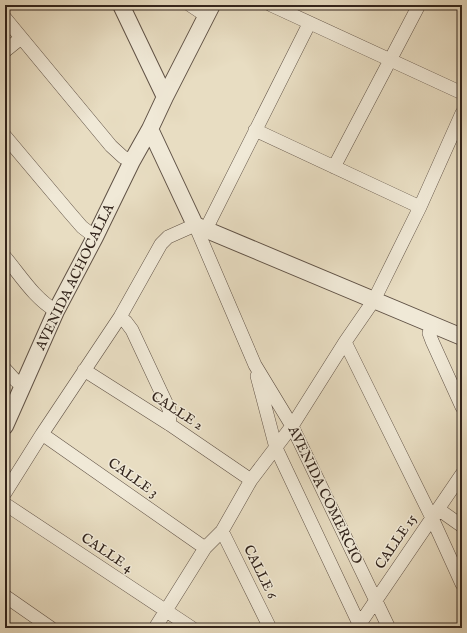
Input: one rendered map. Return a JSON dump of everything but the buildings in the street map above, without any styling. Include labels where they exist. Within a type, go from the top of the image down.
[{"type":"street","points":[[121,5],[165,97]]},
{"type":"street","points":[[190,5],[198,11],[210,10]]},
{"type":"street","points":[[271,5],[309,24],[462,93]]},
{"type":"street","points":[[334,167],[420,5]]},
{"type":"street","name":"AVENIDA ACHOCALLA","points":[[5,426],[56,311],[96,237],[132,161],[150,129],[210,10]]},
{"type":"street","points":[[5,18],[111,146],[123,157],[132,161]]},
{"type":"street","points":[[200,227],[255,130],[309,24]]},
{"type":"street","points":[[5,51],[21,38]]},
{"type":"street","points":[[155,628],[205,548],[222,530],[251,480],[292,426],[345,342],[374,300],[420,207],[462,113]]},
{"type":"street","name":"AVENIDA COMERCIO","points":[[150,129],[200,227],[254,365],[276,448],[359,627]]},
{"type":"street","points":[[255,130],[420,207]]},
{"type":"street","points":[[5,136],[82,227],[96,237]]},
{"type":"street","points":[[5,493],[42,434],[120,317],[161,244],[168,237],[200,227],[462,337]]},
{"type":"street","points":[[5,257],[36,296],[45,305],[56,311]]},
{"type":"street","points":[[120,317],[132,330],[169,409],[169,424]]},
{"type":"street","points":[[432,324],[429,334],[462,407]]},
{"type":"street","points":[[345,342],[435,514],[462,584]]},
{"type":"street","name":"AVENIDA COMERCIO","points":[[254,365],[292,426],[390,628]]},
{"type":"street","points":[[5,369],[14,380],[23,386]]},
{"type":"street","name":"CALLE 2","points":[[84,370],[169,424],[251,480]]},
{"type":"street","name":"CALLE 3","points":[[42,434],[205,548]]},
{"type":"street","name":"CALLE 15","points":[[359,627],[462,474]]},
{"type":"street","name":"CALLE 4","points":[[5,504],[192,628]]},
{"type":"street","points":[[435,514],[462,526]]},
{"type":"street","name":"CALLE 6","points":[[222,530],[270,628]]},
{"type":"street","points":[[5,596],[51,628]]}]
